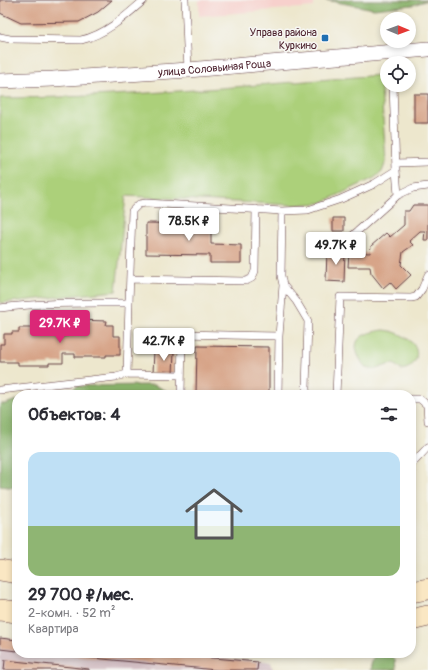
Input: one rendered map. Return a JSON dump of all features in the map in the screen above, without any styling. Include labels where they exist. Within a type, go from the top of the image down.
[{"type":"main road","points":[[0,570],[12,571]]},
{"type":"main road","points":[[0,580],[12,581]]},
{"type":"main road","points":[[416,591],[428,589]]},
{"type":"main road","points":[[0,610],[12,611]]},
{"type":"main road","points":[[416,619],[428,616]]},
{"type":"street","name":"улица Соловьиная Роща","points":[[400,56],[428,49]]},
{"type":"street","name":"улица Соловьиная Роща","points":[[0,80],[53,79],[380,59]]},
{"type":"lane","points":[[0,37],[10,39],[65,40],[81,40],[90,38],[123,18],[144,0]]},
{"type":"lane","points":[[185,0],[188,70]]},
{"type":"lane","points":[[393,92],[398,195]]},
{"type":"lane","points":[[127,374],[132,211],[139,204],[146,203],[282,211],[308,210],[321,207],[374,184],[396,166],[428,162]]},
{"type":"lane","points":[[351,237],[398,195],[413,188],[428,186]]},
{"type":"lane","points":[[130,279],[246,281],[252,278],[255,271],[256,210]]},
{"type":"lane","points":[[278,390],[279,336],[283,285],[281,276],[282,211]]},
{"type":"lane","points":[[336,390],[340,297],[416,297],[428,275]]},
{"type":"lane","points":[[283,285],[296,300],[308,321],[306,390]]},
{"type":"lane","points":[[0,308],[29,304],[129,303]]},
{"type":"lane","points":[[181,390],[182,334],[279,336]]},
{"type":"lane","points":[[0,390],[116,377],[127,374],[181,375]]},
{"type":"lane","points":[[416,398],[420,398],[427,405],[428,421]]},
{"type":"lane","points":[[416,460],[428,447]]},
{"type":"shaded area","points":[[199,0],[314,0],[314,7],[199,16]]},
{"type":"shaded area","points":[[0,637],[12,638],[12,658],[228,658],[271,662],[273,670],[0,670]]},
{"type":"green space","points":[[325,0],[428,0],[413,5],[374,9]]},
{"type":"green space","points":[[380,75],[386,161],[382,172],[374,178],[321,203],[292,205],[126,196],[116,291],[0,303],[0,98],[95,96],[237,87]]},
{"type":"green space","points":[[384,330],[400,334],[414,345],[417,354],[415,362],[412,365],[401,370],[394,364],[372,369],[365,367],[357,350],[356,345],[358,340],[366,334]]},
{"type":"green space","points":[[154,385],[165,390],[72,390],[77,386]]},
{"type":"green space","points":[[12,402],[12,487],[0,486],[0,404]]},
{"type":"green space","points":[[374,658],[394,658],[396,670],[370,670]]},
{"type":"building","points":[[0,0],[112,0],[98,12],[79,22],[21,23],[0,13]]},
{"type":"building","points":[[414,94],[428,94],[428,123],[414,123]]},
{"type":"building","points":[[413,205],[428,205],[428,240],[424,240],[425,231],[420,231],[409,241],[413,245],[403,252],[401,265],[411,275],[396,289],[390,282],[383,288],[371,273],[370,267],[348,267],[349,252],[370,253],[371,246],[386,233],[390,237],[404,225],[404,211],[409,211]]},
{"type":"building","points":[[333,218],[344,218],[344,231],[333,231]]},
{"type":"building","points":[[146,223],[211,224],[211,244],[241,245],[241,263],[210,263],[210,255],[146,254]]},
{"type":"building","points":[[327,249],[345,250],[344,282],[326,281]]},
{"type":"building","points":[[76,320],[107,321],[106,325],[113,325],[113,336],[120,336],[120,355],[106,355],[106,357],[75,357],[75,354],[63,354],[63,363],[49,363],[49,365],[18,365],[18,362],[0,362],[0,344],[4,344],[4,334],[19,332],[19,328],[50,328],[50,331],[57,331],[57,336],[68,336],[69,324],[76,324]]},
{"type":"building","points":[[197,346],[269,347],[269,390],[196,390]]},
{"type":"building","points":[[154,350],[174,351],[173,374],[153,373]]},
{"type":"building","points":[[0,638],[12,639],[12,650],[0,649]]},
{"type":"building","points":[[92,658],[214,658],[258,662],[257,670],[216,670]]},
{"type":"building","points":[[5,660],[89,669],[89,670],[4,670]]},
{"type":"place","name":"Управа района Куркино","points":[[325,38]]}]
